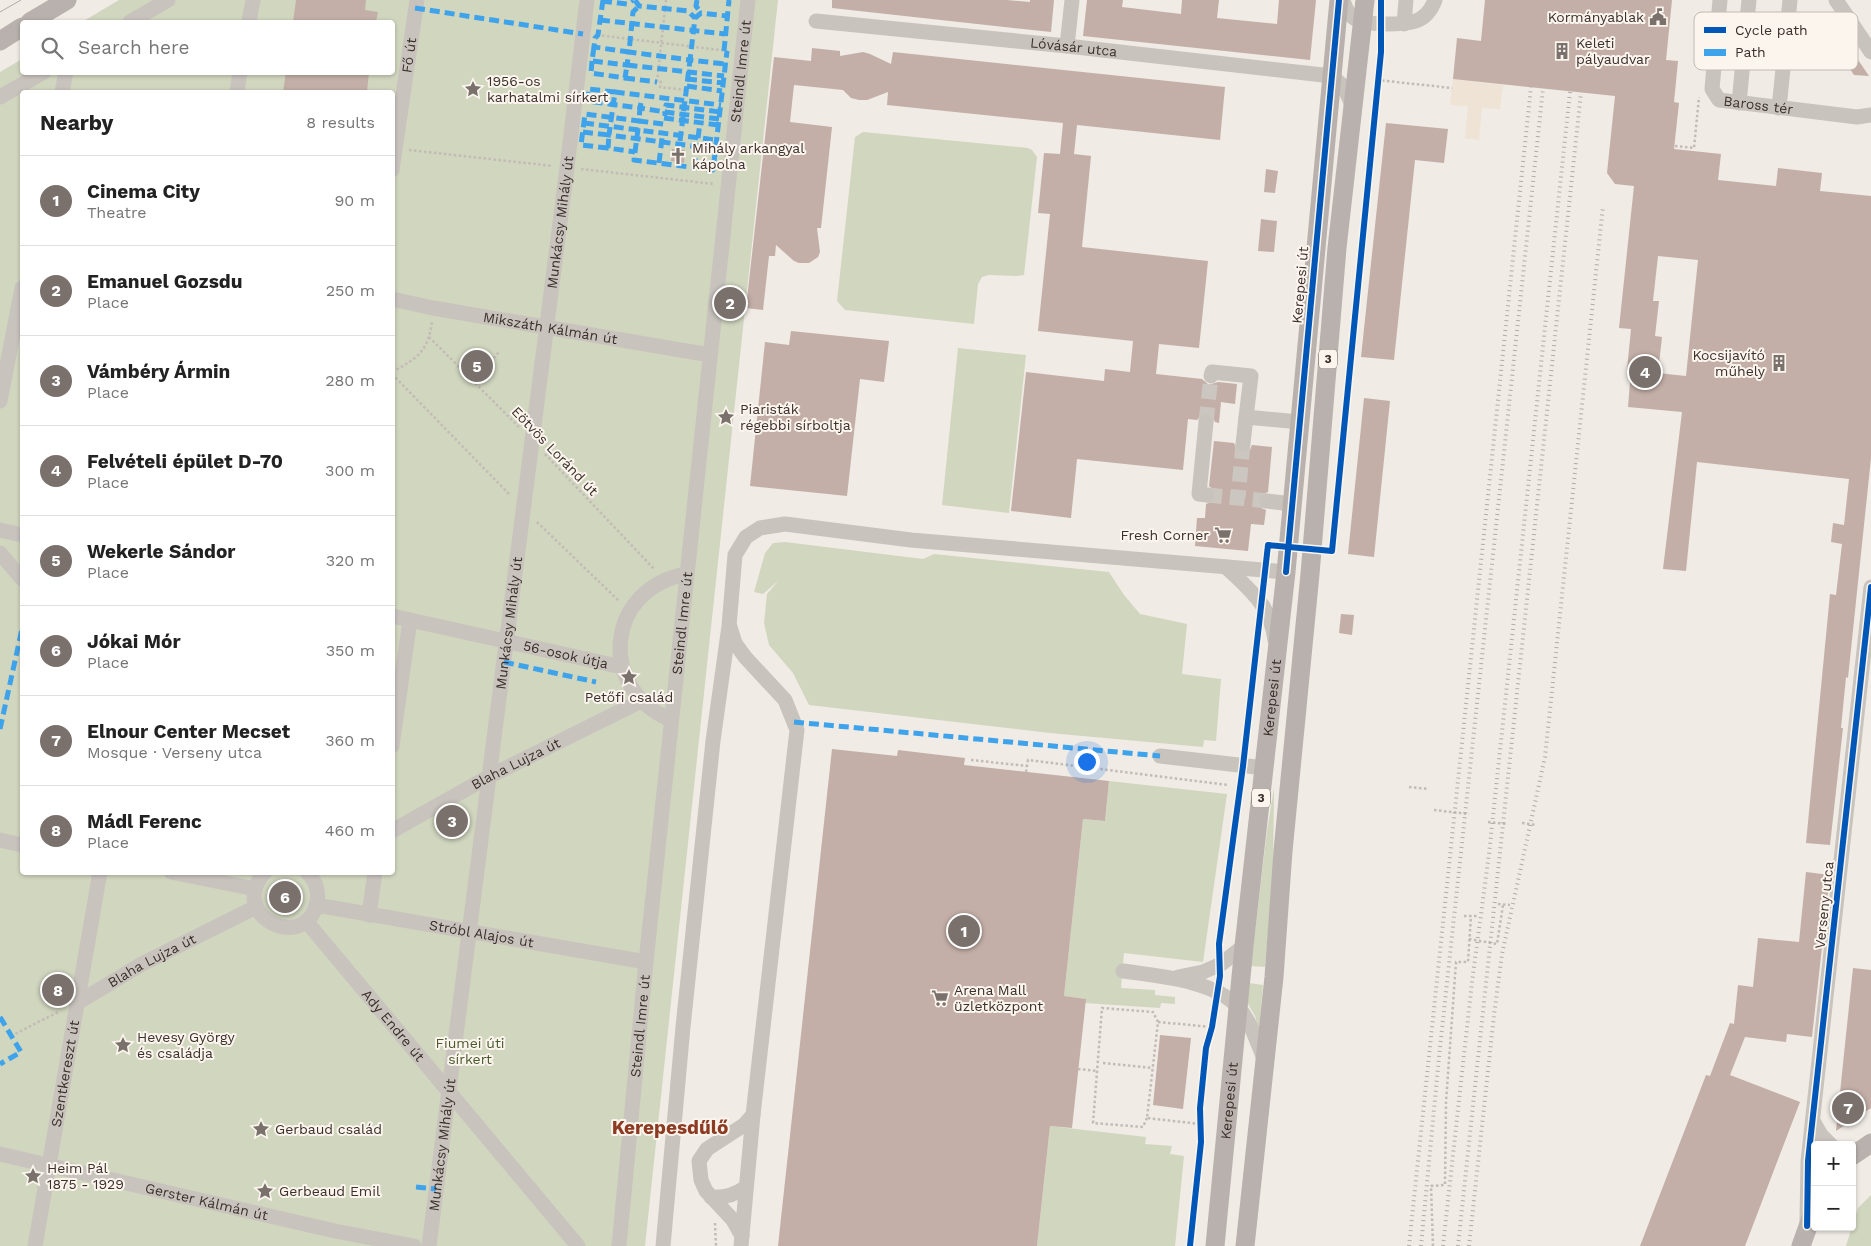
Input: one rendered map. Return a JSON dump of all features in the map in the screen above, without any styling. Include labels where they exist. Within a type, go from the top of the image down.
[{"type":"main road","points":[[33,20],[67,0]]},
{"type":"main road","name":"Kerepesi út","points":[[1215,1246],[1244,946],[1286,572],[1332,76],[1341,0]]},
{"type":"main road","name":"Kerepesi út","points":[[1246,1246],[1274,977],[1283,850],[1310,574],[1337,248],[1365,0]]},
{"type":"main road","points":[[0,41],[20,28]]},
{"type":"main road","points":[[1856,1153],[1871,1144]]},
{"type":"main road","points":[[1800,1246],[1811,1216]]},
{"type":"street","points":[[133,20],[168,0]]},
{"type":"street","points":[[249,20],[253,0]]},
{"type":"street","name":"Fő út","points":[[395,149],[416,0]]},
{"type":"street","name":"Munkácsy Mihály út","points":[[429,1246],[587,0]]},
{"type":"street","name":"Steindl Imre út","points":[[618,1246],[671,720],[748,0]]},
{"type":"street","points":[[1067,46],[1072,0]]},
{"type":"street","points":[[1341,0],[1348,13],[1362,23],[1404,24],[1420,20],[1427,14],[1435,0]]},
{"type":"street","points":[[1404,24],[1406,0]]},
{"type":"street","points":[[1836,0],[1844,12]]},
{"type":"street","name":"Lóvásár utca","points":[[816,21],[1067,46],[1332,76]]},
{"type":"street","points":[[1858,33],[1871,52]]},
{"type":"street","name":"Baross tér","points":[[1714,70],[1712,89],[1719,100],[1857,117],[1871,115]]},
{"type":"street","points":[[1739,103],[1742,70]]},
{"type":"street","points":[[1779,108],[1783,70]]},
{"type":"street","points":[[0,97],[39,75]]},
{"type":"street","points":[[62,90],[65,75]]},
{"type":"street","points":[[237,90],[240,75]]},
{"type":"street","points":[[1332,76],[1344,87],[1352,105]]},
{"type":"street","points":[[0,401],[20,298]]},
{"type":"street","name":"Mikszáth Kálmán út","points":[[395,300],[433,308],[710,355]]},
{"type":"street","points":[[1211,374],[1251,376],[1243,444]]},
{"type":"street","points":[[1246,417],[1300,422]]},
{"type":"street","points":[[1206,422],[1199,494],[1206,495]]},
{"type":"street","points":[[1267,501],[1292,504]]},
{"type":"street","points":[[3,531],[20,523]]},
{"type":"street","points":[[663,1246],[683,1027],[713,740],[730,626],[735,555],[746,537],[760,528],[785,524],[911,540],[1286,572]]},
{"type":"street","points":[[3,531],[20,535]]},
{"type":"street","points":[[0,553],[20,577]]},
{"type":"street","points":[[1226,567],[1250,589],[1266,610],[1274,629],[1277,651]]},
{"type":"street","points":[[671,720],[655,712],[641,701],[626,679],[622,666],[620,644],[629,612],[644,593],[664,580],[687,574]]},
{"type":"street","name":"Verseny utca","points":[[1807,1226],[1808,1161],[1871,587]]},
{"type":"street","name":"56-osok útja","points":[[395,617],[622,666]]},
{"type":"street","points":[[395,725],[410,620]]},
{"type":"street","points":[[730,626],[735,643],[745,657],[785,700],[797,730],[753,1116],[741,1241]]},
{"type":"street","name":"Blaha Lujza út","points":[[395,829],[488,776],[641,701]]},
{"type":"street","points":[[1160,756],[1265,768]]},
{"type":"street","points":[[0,840],[20,845]]},
{"type":"street","name":"Szentkereszt út","points":[[35,1246],[99,875]]},
{"type":"street","points":[[202,875],[255,889]]},
{"type":"street","points":[[262,875],[258,880],[255,889],[256,908],[266,922],[274,926],[291,928],[306,921],[316,906],[317,889],[311,875]]},
{"type":"street","points":[[369,914],[375,875]]},
{"type":"street","name":"Stróbl Alajos út","points":[[316,906],[646,962]]},
{"type":"street","name":"Blaha Lujza út","points":[[77,1003],[142,964],[256,908]]},
{"type":"street","name":"Ady Endre út","points":[[306,921],[448,1094],[578,1246]]},
{"type":"street","points":[[1176,978],[1203,972],[1221,964],[1244,946]]},
{"type":"street","points":[[1123,972],[1176,978],[1218,992],[1238,1006],[1252,1027],[1265,1061]]},
{"type":"street","points":[[741,1241],[733,1220],[706,1192],[701,1180],[699,1161],[707,1149],[744,1125],[753,1116]]},
{"type":"street","points":[[1813,1121],[1827,1141]]},
{"type":"street","points":[[724,1138],[741,1145],[749,1156]]},
{"type":"street","name":"Gerster Kálmán út","points":[[0,1154],[335,1230],[414,1246]]},
{"type":"street","points":[[711,1197],[738,1193],[746,1187]]},
{"type":"path","points":[[666,0],[657,82],[661,82],[660,87],[686,90]]},
{"type":"path","points":[[583,34],[743,53]]},
{"type":"path","points":[[1376,90],[1378,71]]},
{"type":"path","points":[[1377,80],[1452,88]]},
{"type":"path","points":[[1675,146],[1694,148],[1700,89]]},
{"type":"path","points":[[395,370],[416,357],[425,348],[430,338],[433,308]]},
{"type":"path","points":[[473,381],[500,352]]},
{"type":"path","points":[[970,760],[1027,766]]},
{"type":"path","points":[[1026,772],[1028,760],[1228,785]]},
{"type":"path","points":[[1409,788],[1428,789]]},
{"type":"path","points":[[1434,810],[1469,814]]},
{"type":"path","points":[[1488,822],[1507,824]]},
{"type":"path","points":[[1522,824],[1536,825]]},
{"type":"path","points":[[1498,904],[1510,905]]},
{"type":"path","points":[[1469,939],[1497,944],[1503,904]]},
{"type":"path","points":[[1464,916],[1477,916]]},
{"type":"path","points":[[1434,1246],[1431,1186],[1444,1186],[1446,1102],[1456,962],[1468,962],[1470,916]]},
{"type":"path","points":[[11,1036],[77,1003]]},
{"type":"path","points":[[1102,1008],[1153,1012],[1158,1022],[1153,1068],[1147,1118],[1143,1127],[1093,1123],[1102,1008]]},
{"type":"path","points":[[1158,1022],[1211,1031],[1214,1018]]},
{"type":"path","points":[[1102,1063],[1153,1068]]},
{"type":"path","points":[[1078,1069],[1097,1071]]},
{"type":"path","points":[[1200,1116],[1200,1133]]},
{"type":"path","points":[[1147,1118],[1200,1124]]},
{"type":"green space","name":"Fiumei úti sírkert","points":[[119,0],[778,0],[645,1246],[0,1246],[0,72],[20,60],[20,75],[395,75],[395,20],[85,20]]},
{"type":"green space","points":[[863,132],[1028,148],[1037,157],[1024,275],[989,275],[982,277],[978,284],[974,324],[845,310],[837,301],[855,137]]},
{"type":"green space","points":[[958,348],[1026,355],[1009,513],[942,505]]},
{"type":"green space","points":[[785,542],[923,559],[934,554],[1109,572],[1124,595],[1140,614],[1187,624],[1182,674],[1221,679],[1216,741],[1204,740],[1203,747],[1050,733],[809,705],[793,673],[769,645],[764,623],[767,594],[778,581],[763,594],[754,592],[765,553],[773,543]]},
{"type":"green space","points":[[1109,781],[1227,794],[1203,962],[1124,953],[1121,988],[1155,990],[1155,995],[1175,997],[1175,1004],[1161,1003],[1160,1008],[1085,1003],[1085,999],[1064,996],[1083,819],[1105,821]]},
{"type":"green space","points":[[1274,788],[1273,873],[1265,967],[1251,966],[1267,831]]},
{"type":"green space","points":[[1249,983],[1263,985],[1259,1031],[1255,1016],[1247,1002]]},
{"type":"green space","points":[[1050,1126],[1146,1137],[1145,1144],[1172,1146],[1170,1154],[1184,1156],[1175,1246],[1037,1246]]},
{"type":"green space","points":[[1871,1195],[1871,1246],[1846,1246],[1851,1231],[1856,1231],[1858,1208]]},
{"type":"shaded area","points":[[1453,79],[1503,85],[1500,109],[1482,108],[1479,140],[1465,138],[1468,106],[1450,105]]},
{"type":"building","points":[[296,0],[366,0],[365,10],[378,12],[376,20],[293,20]]},
{"type":"building","points":[[832,0],[1007,0],[1030,2],[1030,0],[1054,0],[1051,32],[832,8]]},
{"type":"building","points":[[1087,0],[1123,0],[1122,7],[1181,14],[1182,0],[1219,0],[1217,18],[1277,24],[1279,0],[1316,0],[1310,60],[1083,36]]},
{"type":"building","points":[[1485,0],[1672,0],[1666,60],[1678,61],[1674,102],[1679,103],[1674,149],[1721,154],[1718,180],[1776,186],[1778,168],[1822,173],[1820,191],[1871,196],[1871,458],[1848,678],[1846,677],[1841,728],[1843,728],[1830,845],[1806,843],[1830,594],[1836,595],[1842,544],[1831,542],[1833,523],[1844,525],[1849,479],[1697,462],[1686,571],[1663,569],[1682,412],[1628,407],[1631,370],[1627,370],[1631,329],[1619,328],[1634,186],[1615,184],[1607,173],[1615,96],[1453,79],[1457,38],[1481,41]],"holes":[[[1658,256],[1698,260],[1686,376],[1658,373],[1662,337],[1655,336],[1659,301],[1653,301]]]},
{"type":"building","points":[[812,48],[840,51],[840,56],[863,52],[891,64],[893,52],[1225,87],[1220,140],[1077,125],[1074,154],[1091,156],[1082,247],[1208,261],[1199,348],[1159,344],[1156,374],[1202,379],[1209,385],[1218,382],[1237,384],[1235,404],[1221,402],[1219,423],[1215,422],[1212,415],[1207,413],[1202,414],[1197,420],[1188,419],[1183,470],[1077,459],[1071,518],[1011,511],[1026,372],[1104,381],[1105,369],[1130,372],[1133,341],[1038,331],[1050,214],[1038,213],[1044,153],[1060,154],[1063,123],[887,105],[888,92],[867,100],[859,100],[851,98],[843,90],[794,85],[790,122],[832,127],[821,228],[817,228],[820,252],[818,257],[809,263],[799,263],[794,261],[776,245],[775,256],[769,256],[763,310],[746,308],[774,57],[811,61]]},
{"type":"building","points":[[1858,60],[1869,76],[1854,75],[1851,70],[1858,70]]},
{"type":"building","points":[[286,75],[369,75],[367,90],[283,90]]},
{"type":"building","points":[[1386,123],[1448,129],[1444,163],[1415,160],[1394,360],[1361,357]]},
{"type":"building","name":"Mihály arkangyal kápolna","points":[[672,149],[685,150],[684,163],[671,161]]},
{"type":"building","points":[[1266,169],[1278,171],[1275,193],[1264,192]]},
{"type":"building","points":[[1261,219],[1277,221],[1274,252],[1258,251]]},
{"type":"building","points":[[791,331],[889,341],[884,382],[860,379],[847,496],[750,486],[765,342],[789,345]]},
{"type":"building","points":[[1364,398],[1390,401],[1374,557],[1348,554]]},
{"type":"building","points":[[1214,441],[1234,443],[1237,451],[1242,453],[1250,450],[1252,445],[1272,447],[1268,492],[1260,495],[1258,500],[1261,508],[1266,510],[1264,525],[1251,524],[1248,551],[1195,546],[1197,518],[1205,518],[1206,504],[1214,501],[1216,497],[1215,491],[1209,486]]},
{"type":"building","points":[[1341,614],[1354,615],[1352,635],[1339,633]]},
{"type":"building","name":"Arena Mall üzletközpont","points":[[832,749],[897,756],[898,750],[965,758],[964,765],[1109,781],[1105,821],[1083,819],[1064,996],[1086,999],[1072,1128],[1050,1126],[1037,1246],[778,1246]]},
{"type":"building","points":[[1806,872],[1830,875],[1812,1037],[1787,1034],[1786,1042],[1745,1037],[1730,1075],[1800,1102],[1745,1246],[1640,1246],[1706,1075],[1710,1076],[1730,1023],[1734,1024],[1738,985],[1753,987],[1758,938],[1799,942]]},
{"type":"building","points":[[285,884],[294,888],[298,897],[294,906],[285,910],[276,906],[272,897],[276,888]]},
{"type":"building","points":[[1853,968],[1871,970],[1871,1108],[1836,1131]]},
{"type":"building","points":[[1160,1035],[1191,1038],[1183,1109],[1153,1105]]},
{"type":"tunnel","points":[[1206,422],[1211,376]]},
{"type":"tunnel","points":[[1243,444],[1238,498],[1267,501]]},
{"type":"tunnel","points":[[1207,495],[1238,498]]},
{"type":"tram line","points":[[0,12],[21,0]]},
{"type":"railway","points":[[1409,1246],[1531,87]]},
{"type":"railway","points":[[1421,1246],[1439,1057],[1543,89]]},
{"type":"railway","points":[[1443,1246],[1472,982],[1489,854],[1570,92]]},
{"type":"railway","points":[[1458,1246],[1581,93]]},
{"type":"railway","points":[[1469,1246],[1502,954],[1545,757],[1603,206]]},
{"type":"marked path","points":[[603,0],[598,35],[595,38],[594,47],[629,52],[633,12],[639,6]]},
{"type":"marked path","points":[[602,1],[627,4],[633,0]]},
{"type":"marked path","points":[[635,0],[639,6],[688,11],[695,18]]},
{"type":"marked path","points":[[697,0],[696,6],[701,13]]},
{"type":"marked path","points":[[724,51],[729,0]]},
{"type":"marked path","points":[[415,8],[583,34]]},
{"type":"marked path","points":[[594,47],[592,61],[627,65],[629,52],[690,60],[695,18],[701,13],[727,16]]},
{"type":"marked path","points":[[600,20],[725,34]]},
{"type":"marked path","points":[[608,148],[581,145],[585,114],[639,121],[634,160],[713,170],[727,51]]},
{"type":"marked path","points":[[680,141],[690,60],[725,64]]},
{"type":"marked path","points":[[592,61],[591,73],[625,78],[627,65],[724,76]]},
{"type":"marked path","points":[[625,78],[657,82]]},
{"type":"marked path","points":[[687,79],[723,83]]},
{"type":"marked path","points":[[687,86],[722,91]]},
{"type":"marked path","points":[[615,92],[588,89],[587,101],[640,108],[639,121],[664,124]]},
{"type":"marked path","points":[[715,149],[609,135],[615,92],[721,105]]},
{"type":"marked path","points":[[641,103],[640,108],[665,112],[665,116]]},
{"type":"marked path","points":[[719,119],[665,112],[666,105],[720,112]]},
{"type":"marked path","points":[[664,118],[718,125]]},
{"type":"marked path","points":[[584,123],[716,140]]},
{"type":"marked path","points":[[694,168],[700,123]]},
{"type":"marked path","points":[[583,132],[609,135],[608,148],[635,152]]},
{"type":"marked path","points":[[659,163],[662,138]]},
{"type":"marked path","points":[[0,729],[20,638]]},
{"type":"marked path","points":[[504,662],[596,682]]},
{"type":"marked path","points":[[794,722],[1160,756]]},
{"type":"marked path","points":[[0,1017],[21,1052],[0,1064]]},
{"type":"marked path","points":[[416,1187],[436,1189]]},
{"type":"cycle path","points":[[1286,572],[1339,0]]},
{"type":"cycle path","points":[[1190,1246],[1201,1142],[1200,1108],[1206,1048],[1212,1027],[1220,976],[1219,944],[1243,766],[1268,545],[1332,551],[1381,52],[1381,0]]},
{"type":"cycle path","points":[[1807,1226],[1808,1161],[1871,587]]},
{"type":"place","name":"Kormányablak","points":[[1658,17]]},
{"type":"place","name":"Keleti pályaudvar","points":[[1562,51]]},
{"type":"place","name":"1956-os karhatalmi sírkert","points":[[473,89]]},
{"type":"place","name":"Mihály arkangyal kápolna","points":[[678,156]]},
{"type":"place","name":"Emanuel Gozsdu","points":[[730,303]]},
{"type":"place","name":"Kocsijavító műhely","points":[[1779,363]]},
{"type":"place","name":"Wekerle Sándor","points":[[477,366]]},
{"type":"place","name":"Felvételi épület D-70","points":[[1645,372]]},
{"type":"place","name":"Piaristák régebbi sírboltja","points":[[726,417]]},
{"type":"place","name":"Fresh Corner","points":[[1223,535]]},
{"type":"place","name":"Petőfi család","points":[[629,677]]},
{"type":"place","name":"Vámbéry Ármin","points":[[452,821]]},
{"type":"place","name":"Jókai Mór","points":[[285,897]]},
{"type":"place","name":"Cinema City","points":[[964,931]]},
{"type":"place","name":"Mádl Ferenc","points":[[58,990]]},
{"type":"place","name":"Arena Mall üzletközpont","points":[[940,998]]},
{"type":"place","name":"Hevesy György és családja","points":[[123,1045]]},
{"type":"place","name":"Elnour Center Mecset","points":[[1848,1108]]},
{"type":"place","name":"Gerbaud család","points":[[261,1129]]},
{"type":"place","name":"Heim Pál 1875 - 1929","points":[[33,1176]]},
{"type":"place","name":"Gerbeaud Emil","points":[[265,1191]]},
{"type":"district","name":"Kerepesdűlő","points":[[670,1127]]}]
